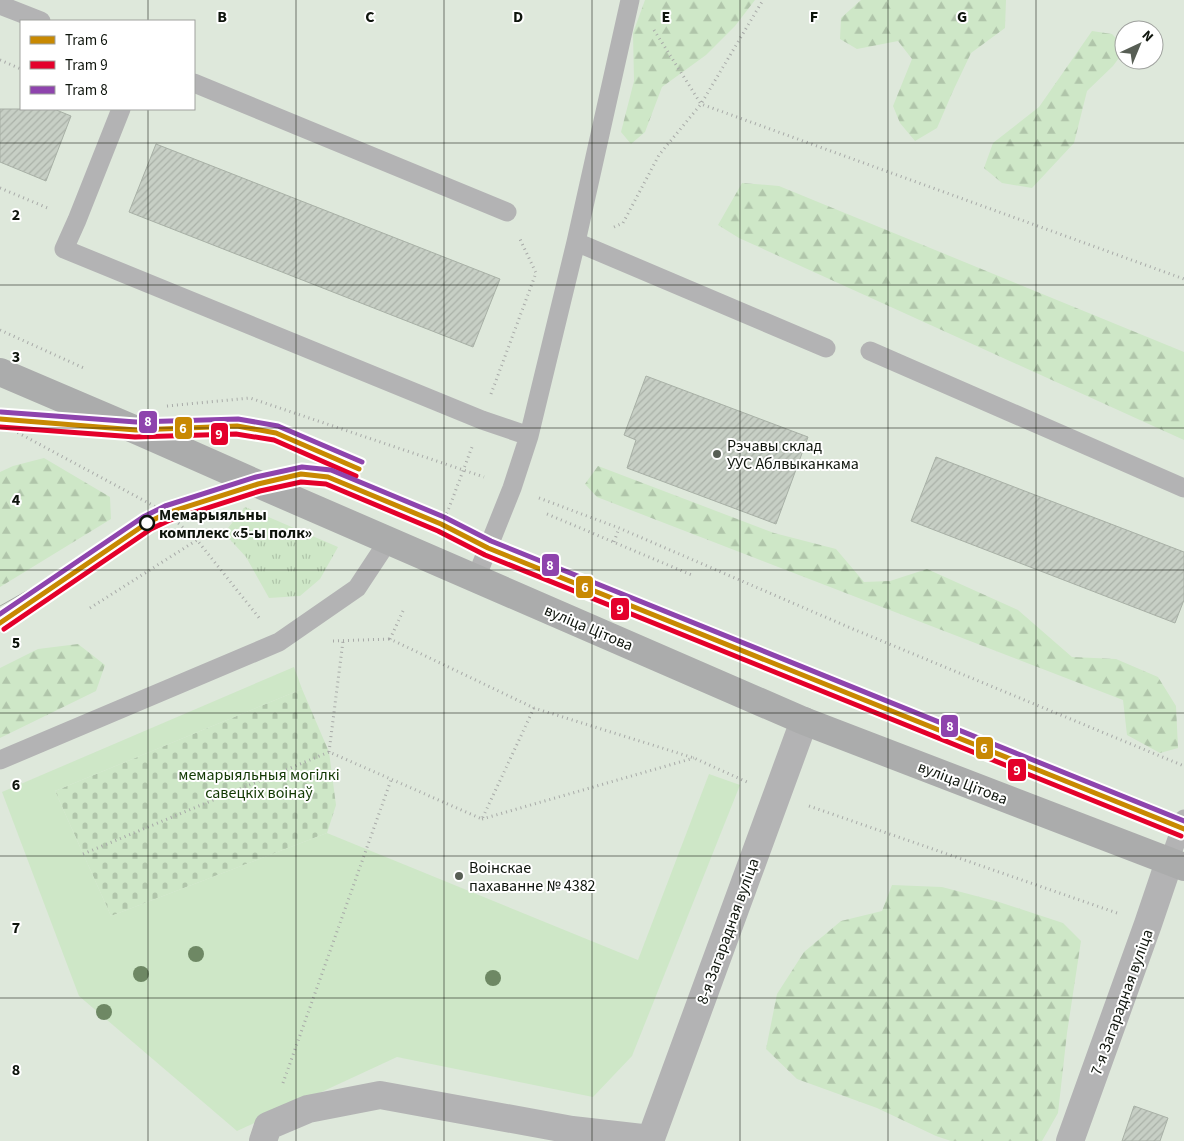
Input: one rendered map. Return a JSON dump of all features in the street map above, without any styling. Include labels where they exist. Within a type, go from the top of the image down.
[{"type":"main road","name":"вуліца Цітова","points":[[0,372],[804,721],[1177,864]]},
{"type":"street","name":"8-я Загарадная вуліца","points":[[651,1140],[804,721]]},
{"type":"street","name":"7-я Загарадная вуліца","points":[[1070,1141],[1148,924],[1177,864]]},
{"type":"street","points":[[265,1134],[308,1109],[380,1095],[572,1130],[651,1140]]},
{"type":"lane","points":[[476,578],[512,488],[529,436],[576,242],[630,0]]},
{"type":"lane","points":[[0,5],[38,20]]},
{"type":"lane","points":[[195,83],[507,212]]},
{"type":"lane","points":[[121,110],[64,249],[482,420],[529,436]]},
{"type":"lane","points":[[576,242],[826,348]]},
{"type":"lane","points":[[870,351],[1184,488]]},
{"type":"lane","points":[[0,760],[279,642],[357,588],[388,541]]},
{"type":"lane","points":[[1177,864],[1184,819]]},
{"type":"path","points":[[576,242],[624,223],[659,155],[701,104],[763,0]]},
{"type":"path","points":[[650,24],[701,104],[1184,279]]},
{"type":"path","points":[[0,60],[20,69]]},
{"type":"path","points":[[438,530],[449,508],[536,273],[507,212]]},
{"type":"path","points":[[0,330],[87,370]]},
{"type":"path","points":[[166,406],[250,398],[463,469],[619,528],[853,629],[1184,766]]},
{"type":"path","points":[[0,423],[166,513],[197,540],[279,642],[390,639],[534,708],[694,758],[776,795],[1148,924]]},
{"type":"path","points":[[546,514],[694,576]]},
{"type":"path","points":[[614,542],[619,528]]},
{"type":"path","points":[[90,608],[197,540]]},
{"type":"path","points":[[390,639],[403,611]]},
{"type":"path","points":[[328,752],[343,641]]},
{"type":"path","points":[[482,819],[534,708]]},
{"type":"path","points":[[83,854],[328,752],[482,819],[694,758]]},
{"type":"path","points":[[265,1134],[391,780]]},
{"type":"green space","points":[[645,0],[755,0],[735,26],[706,55],[662,87],[645,132],[631,144],[621,132],[634,81],[633,33]]},
{"type":"green space","points":[[861,0],[1006,0],[1005,28],[971,53],[937,128],[915,141],[900,123],[893,106],[912,59],[898,41],[857,49],[840,39],[841,18]]},
{"type":"green space","points":[[1092,31],[1112,34],[1114,36],[1114,65],[1087,91],[1074,143],[1032,188],[1002,183],[984,168],[993,143],[1039,107]]},
{"type":"green space","points":[[742,183],[779,186],[1184,352],[1184,440],[739,238],[718,225]]},
{"type":"green space","points":[[44,458],[110,497],[111,519],[0,587],[0,472],[13,466]]},
{"type":"green space","points":[[598,466],[774,533],[836,549],[864,582],[890,581],[927,569],[1018,610],[1072,657],[1116,659],[1158,677],[1176,706],[1178,748],[1160,753],[1127,735],[1123,700],[597,497],[585,484]]},
{"type":"green space","points":[[245,507],[338,547],[320,579],[300,596],[269,598],[246,557],[224,533]]},
{"type":"green space","points":[[78,644],[105,665],[96,691],[0,738],[0,668],[38,649]]},
{"type":"green space","points":[[294,667],[302,689],[55,791],[111,916],[327,833],[638,960],[709,774],[740,785],[632,1056],[593,1097],[397,1057],[237,1131],[79,996],[2,792]]},
{"type":"green space","name":"мемарыяльныя могілкі савецкіх воінаў","points":[[302,689],[329,752],[336,805],[327,833],[111,916],[55,791]]},
{"type":"green space","points":[[892,885],[942,887],[999,902],[1063,923],[1081,941],[1067,1033],[1058,1113],[1042,1141],[951,1141],[936,1136],[877,1108],[797,1079],[766,1049],[777,994],[804,952],[841,921],[882,911]]},
{"type":"building","points":[[0,109],[56,110],[71,116],[46,181],[0,162]]},
{"type":"building","points":[[156,144],[500,279],[473,347],[129,212]]},
{"type":"building","name":"Рэчавы склад УУС Аблвыканкама","points":[[646,376],[808,437],[776,524],[627,468],[636,440],[624,435]]},
{"type":"building","points":[[936,457],[1184,552],[1184,600],[1175,623],[911,521]]},
{"type":"building","points":[[1134,1106],[1168,1118],[1160,1141],[1122,1141]]},
{"type":"tram line","name":"8","points":[[1,412],[136,422],[238,419],[278,426],[362,462]]},
{"type":"tram line","name":"6","points":[[0,419],[136,430],[237,426],[276,433],[359,469]]},
{"type":"tram line","name":"9","points":[[0,427],[135,437],[236,434],[274,440],[356,476]]},
{"type":"tram line","name":"8","points":[[0,614],[143,517],[165,506],[256,477],[302,467],[331,470],[444,517],[491,541],[1184,821]]},
{"type":"tram line","name":"6","points":[[0,623],[147,523],[167,513],[258,484],[301,474],[328,477],[441,524],[488,548],[1184,829]]},
{"type":"tram line","name":"9","points":[[4,629],[151,529],[170,520],[260,491],[301,482],[326,484],[438,531],[485,555],[1181,836]]},
{"type":"tram line","points":[[0,606],[83,559],[117,543]]},
{"type":"place","name":"Рэчавы склад УУС Аблвыканкама","points":[[717,454]]},
{"type":"place","name":"Мемарыяльны комплекс «5-ы полк»","points":[[147,523]]},
{"type":"place","name":"Воінскае пахаванне № 4382","points":[[459,876]]}]
